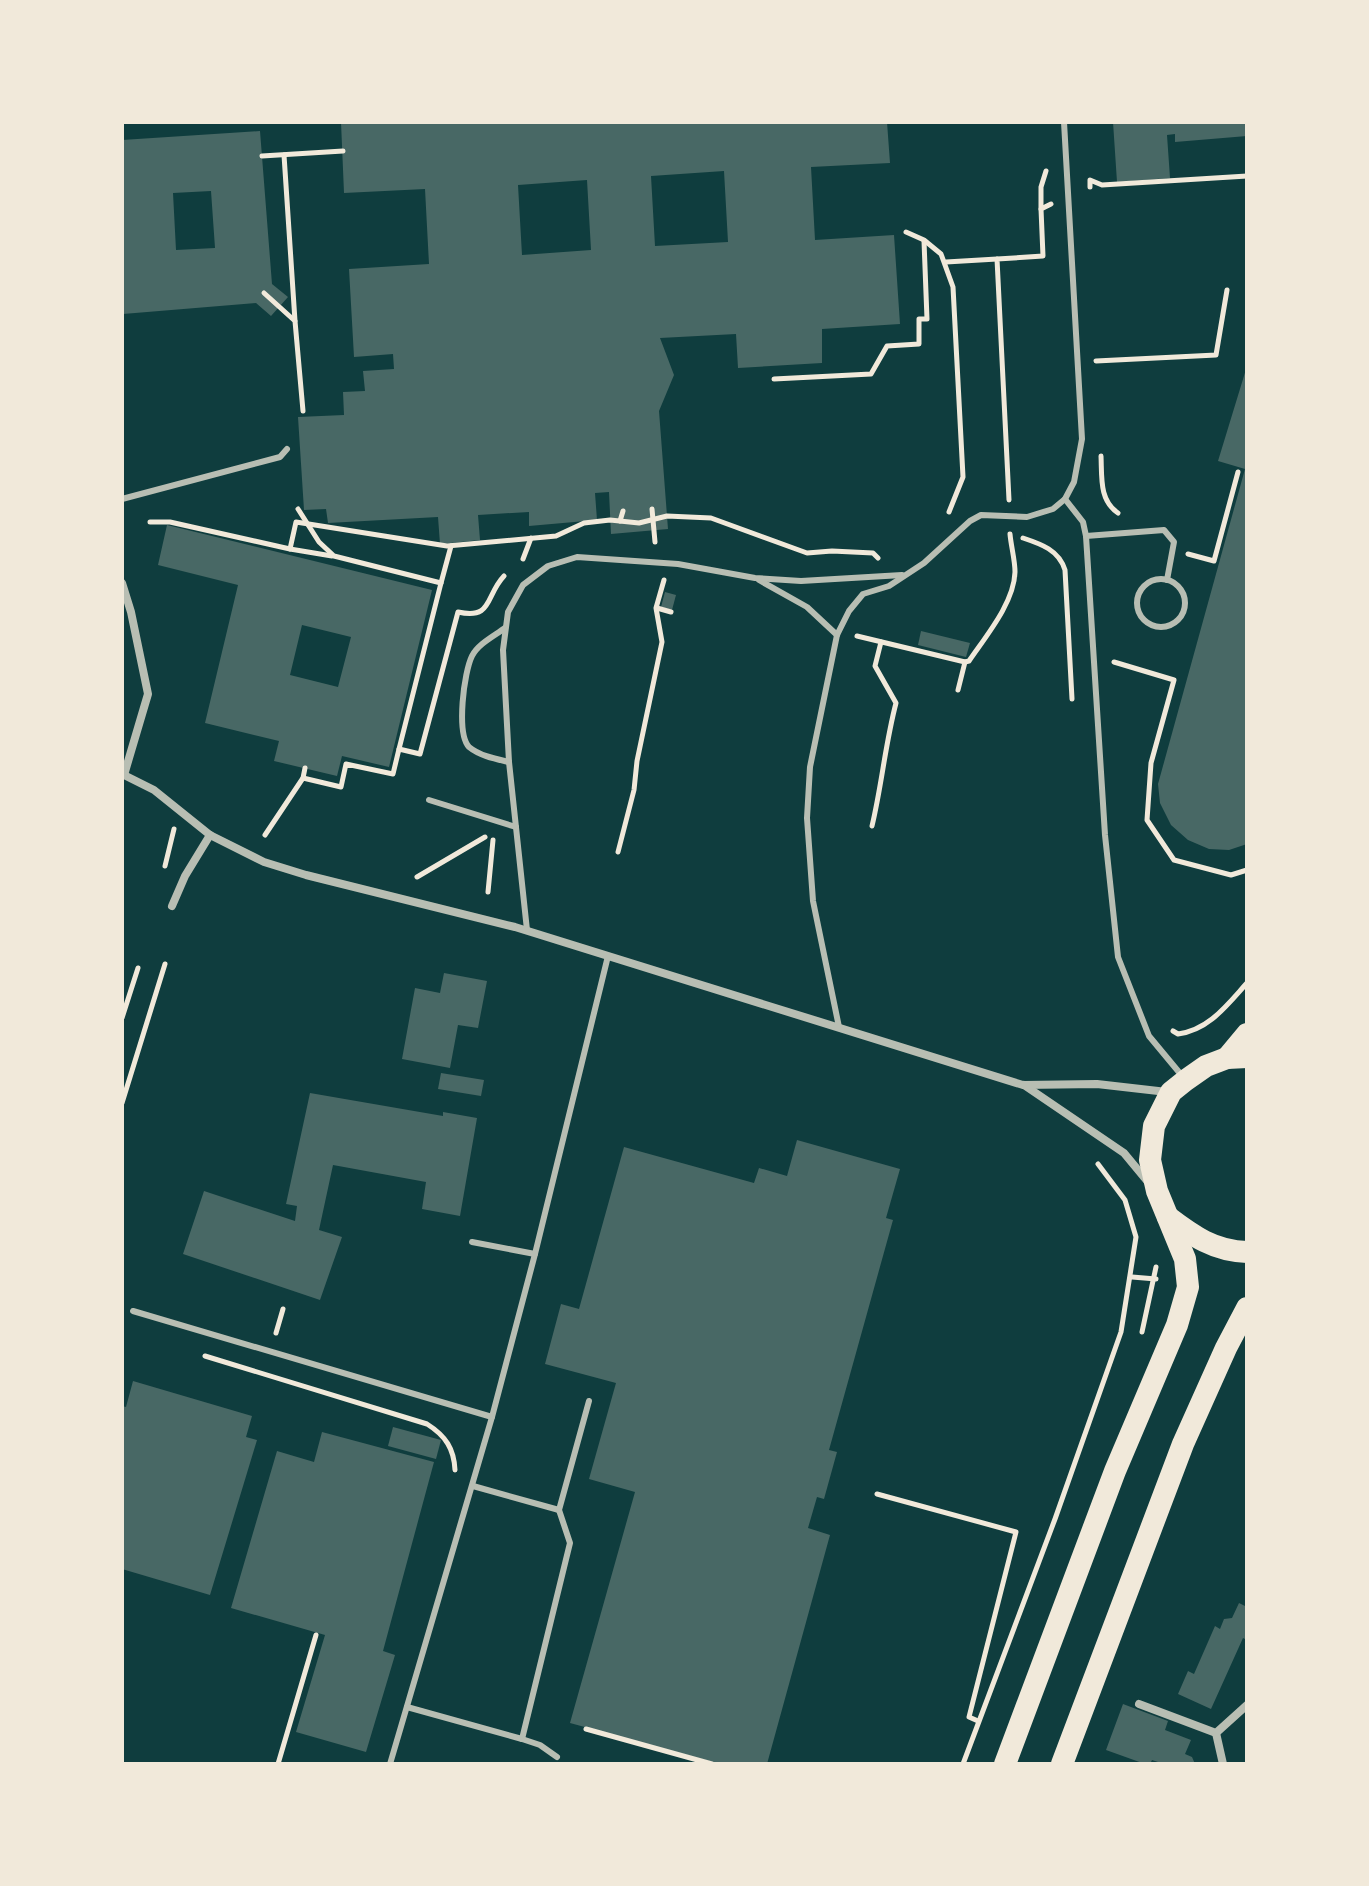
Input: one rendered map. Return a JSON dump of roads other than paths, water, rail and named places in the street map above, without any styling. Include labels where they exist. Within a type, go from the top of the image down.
[{"type":"highway","points":[[1005,1764],[1188,1287],[1185,1259],[1157,1191],[1150,1160],[1154,1126],[1178,1086],[1206,1066],[1237,1058],[1247,1034]]},
{"type":"highway","points":[[1167,1216],[1197,1239],[1228,1251],[1247,1252]]},
{"type":"highway","points":[[1062,1764],[1183,1444],[1247,1308]]},
{"type":"street","points":[[122,583],[148,694],[123,774],[154,790],[210,835],[264,862],[527,930],[1023,1085],[1178,1086]]},
{"type":"street","points":[[172,906],[185,876],[210,835]]},
{"type":"street","points":[[1023,1085],[1124,1153],[1157,1191]]},
{"type":"street","points":[[1139,1704],[1216,1733]]},
{"type":"street","points":[[1216,1733],[1247,1705]]},
{"type":"street","points":[[1216,1733],[1223,1764]]},
{"type":"lane","points":[[839,1027],[813,901],[807,818],[810,767],[837,635],[849,611],[863,594],[889,586],[935,554],[959,530],[981,515],[1027,517],[1043,513],[1065,499],[1074,482],[1082,439],[1064,122]]},
{"type":"lane","points":[[122,499],[280,457],[287,449]]},
{"type":"lane","points":[[1065,499],[1083,522],[1086,536],[1105,835],[1118,957],[1149,1036],[1178,1086]]},
{"type":"lane","points":[[1086,536],[1164,530],[1174,542],[1167,580]]},
{"type":"lane","points":[[527,930],[509,762],[503,650],[508,612],[523,585],[548,566],[577,557],[686,565],[755,578],[820,581],[902,575]]},
{"type":"lane","points":[[755,578],[807,607],[837,635]]},
{"type":"lane","points":[[1151,580],[1167,580],[1181,588],[1185,598],[1184,609],[1180,618],[1171,625],[1160,627],[1142,617],[1137,607],[1137,596],[1151,580]]},
{"type":"lane","points":[[505,628],[476,649],[471,657],[462,721],[463,738],[470,748],[509,762]]},
{"type":"lane","points":[[429,800],[516,827]]},
{"type":"lane","points":[[390,1764],[492,1417],[608,956]]},
{"type":"lane","points":[[472,1242],[535,1254]]},
{"type":"lane","points":[[133,1311],[492,1417]]},
{"type":"lane","points":[[522,1739],[570,1543],[559,1510],[589,1401]]},
{"type":"lane","points":[[473,1486],[559,1510]]},
{"type":"lane","points":[[407,1707],[522,1739],[540,1745],[557,1757]]}]
